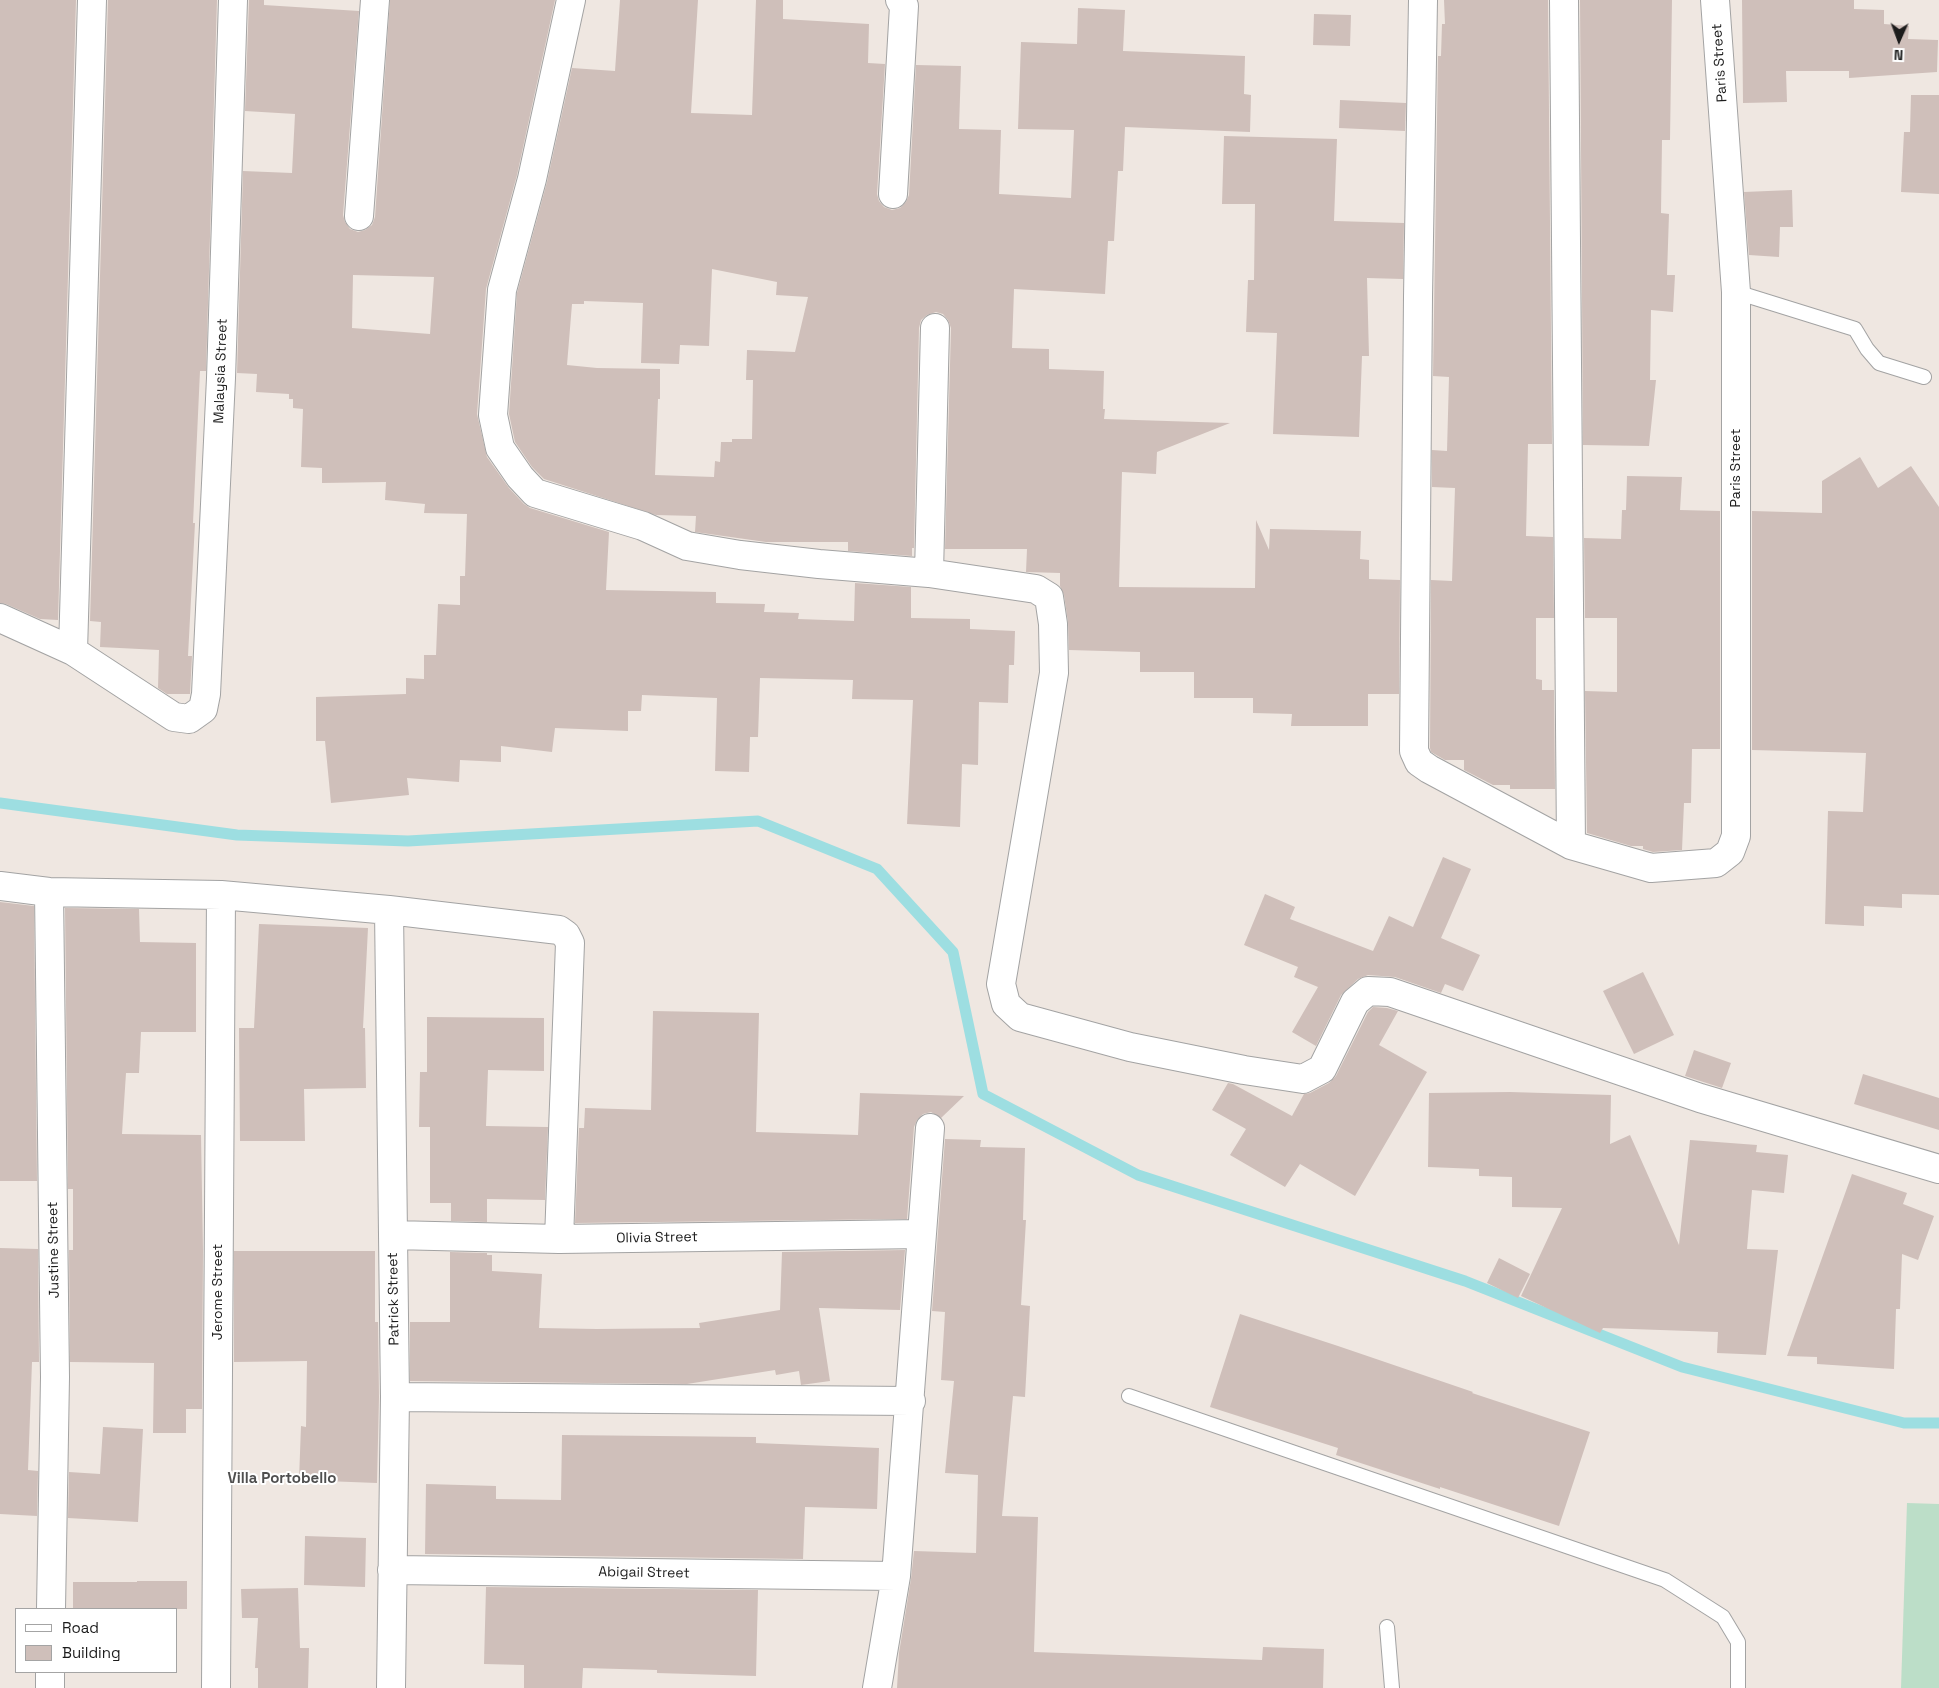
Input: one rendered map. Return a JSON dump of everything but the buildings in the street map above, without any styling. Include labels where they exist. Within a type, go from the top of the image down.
[{"type":"street","points":[[0,618],[73,651],[92,0]]},
{"type":"street","name":"Malaysia Street","points":[[73,651],[174,717],[189,719],[203,710],[206,694],[222,378],[233,0]]},
{"type":"street","points":[[359,216],[375,0]]},
{"type":"street","points":[[571,0],[532,178],[502,290],[493,415],[500,448],[520,477],[535,493],[642,526],[687,546],[740,555],[819,564],[929,573],[1036,589],[1049,596],[1053,624],[1054,673],[1001,984],[1006,1004],[1020,1017],[1130,1047],[1253,1072],[1302,1079],[1322,1069],[1356,1002],[1368,991],[1390,992],[1700,1098],[1939,1169]]},
{"type":"street","points":[[893,194],[904,6],[900,0]]},
{"type":"street","points":[[1423,0],[1414,750],[1420,762],[1429,769],[1571,845],[1564,0]]},
{"type":"street","name":"Paris Street","points":[[1571,845],[1651,868],[1716,863],[1730,852],[1736,836],[1736,292],[1715,0]]},
{"type":"street","points":[[929,573],[935,328]]},
{"type":"street","points":[[0,886],[49,892],[221,895],[388,910],[559,930],[566,935],[570,943],[559,1239]]},
{"type":"street","name":"Justine Street","points":[[49,892],[55,1377],[51,1608]]},
{"type":"street","name":"Jerome Street","points":[[216,1688],[221,895]]},
{"type":"street","name":"Patrick Street","points":[[388,910],[395,1397],[391,1688]]},
{"type":"street","points":[[877,1688],[896,1576],[930,1128]]},
{"type":"street","name":"Olivia Street","points":[[392,1235],[559,1239],[922,1234]]},
{"type":"street","points":[[395,1397],[910,1401]]},
{"type":"street","name":"Abigail Street","points":[[392,1570],[896,1576]]},
{"type":"street","points":[[50,1673],[50,1688]]},
{"type":"lane","points":[[1736,292],[1856,329],[1867,349],[1879,362],[1924,377]]},
{"type":"lane","points":[[1129,1396],[1665,1580],[1723,1617],[1738,1642],[1738,1688]]},
{"type":"lane","points":[[1387,1627],[1392,1688]]},
{"type":"green space","points":[[1907,1503],[1939,1504],[1939,1688],[1901,1688]]},
{"type":"waterway","points":[[0,803],[237,835],[408,841],[758,821],[877,869],[953,952],[983,1094],[1138,1175],[1465,1281],[1682,1367],[1904,1423],[1939,1423]]},
{"type":"district","name":"Villa Portobello","points":[[282,1479]]}]
